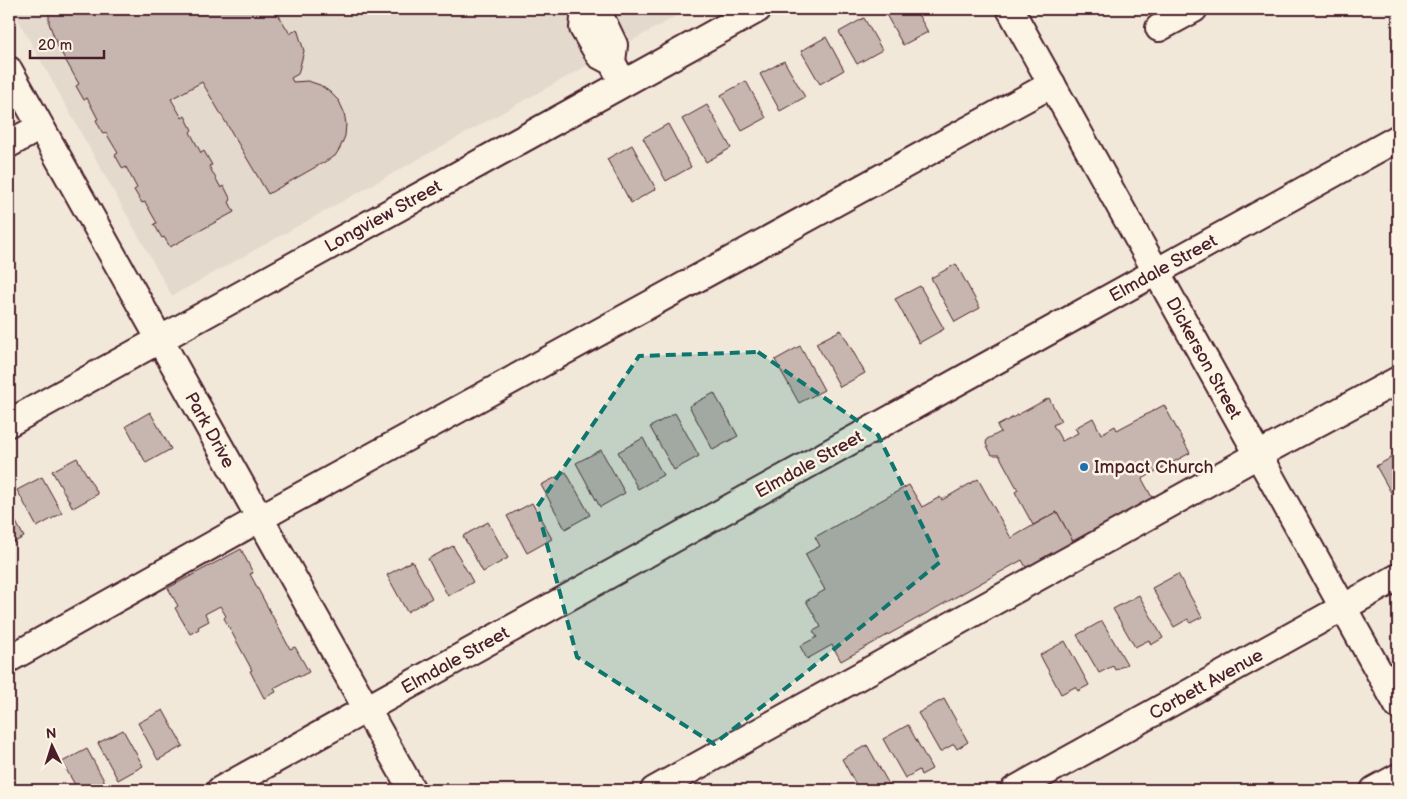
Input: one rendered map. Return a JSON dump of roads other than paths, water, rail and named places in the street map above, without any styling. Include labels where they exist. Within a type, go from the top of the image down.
[{"type":"street","name":"Longview Street","points":[[9,423],[160,340],[618,73],[758,9]]},
{"type":"street","name":"Dickerson Street","points":[[1010,9],[1398,706]]},
{"type":"street","points":[[1159,28],[1194,9]]},
{"type":"street","name":"Park Drive","points":[[9,70],[412,790]]},
{"type":"street","points":[[9,659],[260,518],[1052,84]]},
{"type":"street","points":[[9,144],[40,127]]},
{"type":"street","name":"Elmdale Street","points":[[220,790],[1398,138]]},
{"type":"street","points":[[654,790],[1258,455],[1398,380]]},
{"type":"street","name":"Corbett Avenue","points":[[1014,790],[1398,577]]},
{"type":"street","points":[[1374,790],[1398,777]]},
{"type":"place","name":"Impact Church","points":[[1084,467]]}]
